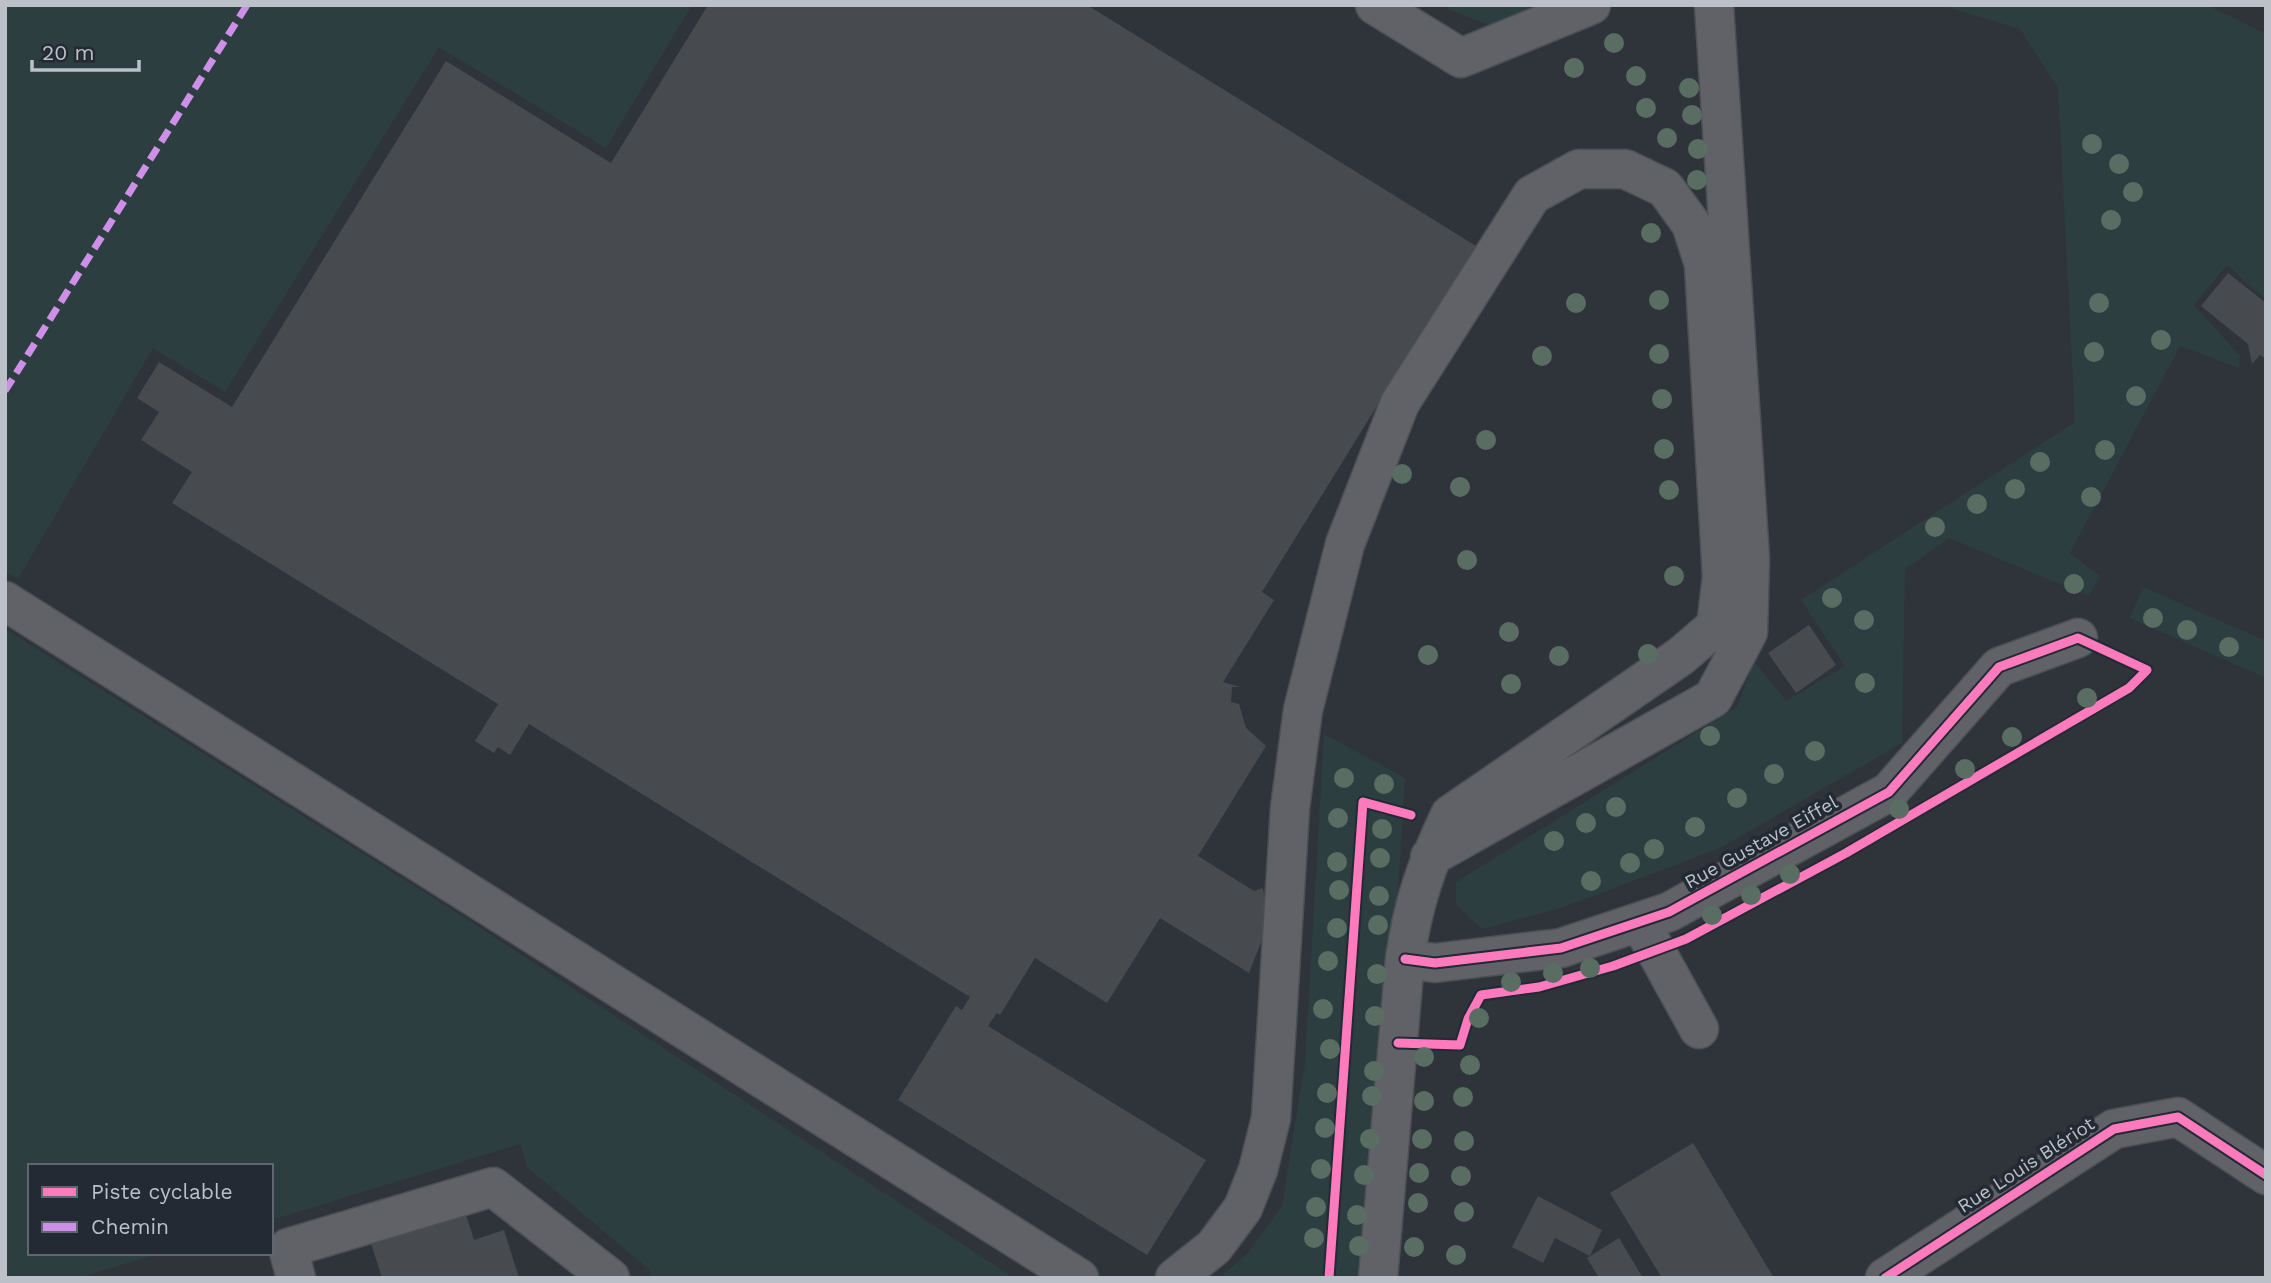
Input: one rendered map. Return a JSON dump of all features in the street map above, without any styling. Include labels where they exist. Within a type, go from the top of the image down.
[{"type":"street","points":[[1374,5],[1461,58],[1591,5]]},
{"type":"street","points":[[1430,857],[1713,698],[1748,632],[1749,559],[1714,5]]},
{"type":"street","points":[[1175,1278],[1214,1247],[1243,1208],[1258,1170],[1271,1118],[1290,808],[1303,710],[1345,544],[1400,403],[1532,195],[1579,170],[1625,169],[1665,188],[1690,224],[1703,264],[1722,577],[1716,626],[1681,656],[1450,815],[1430,857],[1412,907],[1405,959],[1378,1278]]},
{"type":"street","points":[[5,601],[1079,1278]]},
{"type":"street","name":"Rue Gustave Eiffel","points":[[1405,959],[1435,962],[1561,948],[1669,912],[1889,792],[1999,667],[2078,638]]},
{"type":"street","points":[[1640,922],[1699,1029]]},
{"type":"street","name":"Rue Louis Blériot","points":[[1885,1278],[2114,1129],[2178,1117],[2266,1175]]},
{"type":"street","points":[[296,1278],[288,1248],[493,1187],[610,1278]]},
{"type":"shaded area","points":[[5,5],[692,5],[606,148],[439,47],[225,392],[153,348],[18,579],[5,572]]},
{"type":"shaded area","points":[[1451,5],[1559,5],[1492,26],[1448,9]]},
{"type":"shaded area","points":[[1941,5],[2207,5],[2266,34],[2266,300],[2227,265],[2194,305],[2240,356],[2239,368],[2180,346],[2070,553],[2100,576],[2089,596],[1949,538],[1905,569],[1902,743],[1720,848],[1561,908],[1482,929],[1456,905],[1456,882],[1737,707],[1754,661],[1786,701],[1845,666],[1801,600],[2075,422],[2058,88],[2020,29]]},
{"type":"shaded area","points":[[2143,587],[2266,641],[2266,678],[2130,618]]},
{"type":"shaded area","points":[[5,629],[470,921],[1014,1278],[652,1278],[650,1270],[527,1167],[520,1144],[273,1219],[273,1164],[28,1164],[28,1255],[154,1255],[77,1278],[5,1278]]},
{"type":"shaded area","points":[[1324,734],[1405,778],[1374,1278],[1219,1278],[1247,1254],[1282,1206],[1305,1063]]},
{"type":"building","points":[[708,5],[1087,5],[1476,246],[1262,592],[1274,600],[1223,682],[1240,687],[1232,687],[1231,702],[1239,704],[1246,728],[1266,746],[1198,856],[1254,891],[1263,888],[1265,932],[1249,973],[1160,918],[1107,1003],[1035,958],[1000,1015],[997,1013],[988,1026],[1206,1160],[1147,1255],[898,1100],[956,1006],[962,1010],[970,997],[529,724],[510,755],[498,747],[494,753],[475,741],[498,704],[172,503],[192,472],[141,440],[159,412],[137,398],[159,362],[232,407],[446,61],[611,163]]},
{"type":"building","points":[[2228,273],[2266,303],[2266,359],[2260,355],[2252,364],[2248,344],[2201,306]]},
{"type":"building","points":[[1809,625],[1836,665],[1796,693],[1768,653]]},
{"type":"building","points":[[1693,1143],[1774,1278],[1662,1278],[1610,1193]]},
{"type":"building","points":[[1538,1196],[1602,1230],[1590,1256],[1555,1238],[1543,1263],[1512,1247]]},
{"type":"building","points":[[464,1208],[474,1240],[504,1230],[519,1278],[382,1278],[369,1237]]},
{"type":"building","points":[[1619,1238],[1643,1278],[1599,1278],[1587,1258]]},
{"type":"marked path","points":[[5,391],[247,5]]},
{"type":"cycle path","points":[[1398,1043],[1460,1045],[1468,1019],[1481,995],[1539,987],[1613,966],[1686,939],[1846,853],[2129,688],[2147,670],[2078,638],[1999,667],[1889,792],[1669,912],[1561,948],[1435,963],[1405,959]]},
{"type":"cycle path","points":[[1329,1278],[1363,802],[1411,815]]},
{"type":"cycle path","points":[[1885,1278],[2114,1129],[2178,1117],[2266,1175]]}]
